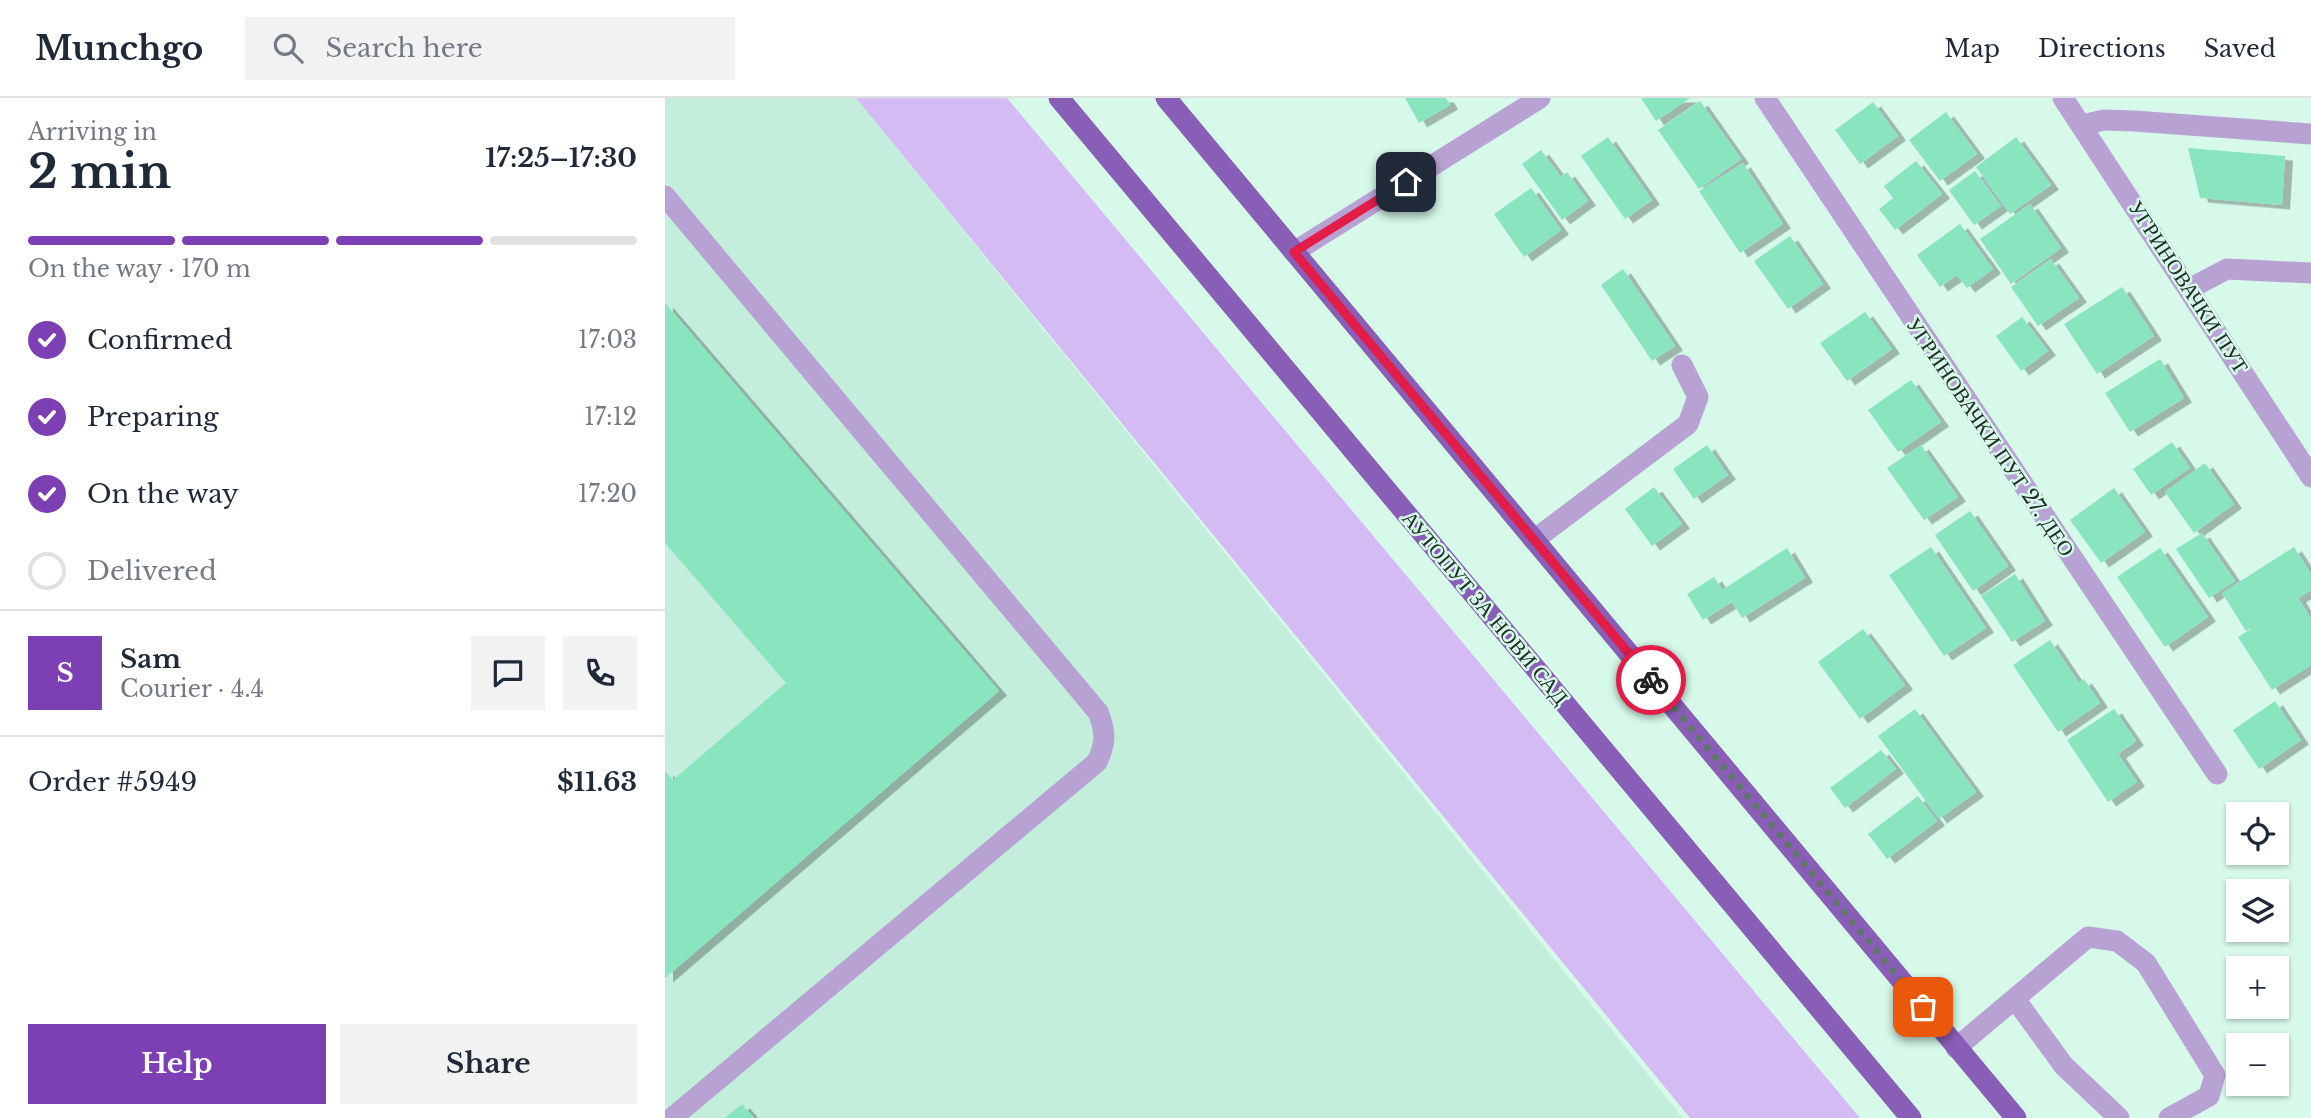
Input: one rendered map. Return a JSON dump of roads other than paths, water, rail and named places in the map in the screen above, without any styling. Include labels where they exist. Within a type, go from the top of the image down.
[{"type":"main road","name":"АУТОПУТ ЗА НОВИ САД","points":[[1059,98],[1912,1118]]},
{"type":"main road","points":[[1166,98],[2016,1118]]},
{"type":"street","points":[[1294,252],[1540,98]]},
{"type":"street","name":"УГРИНОВАЧКИ ПУТ 27. ДЕО","points":[[1765,98],[2217,775]]},
{"type":"street","name":"УГРИНОВАЧКИ ПУТ","points":[[2063,98],[2311,477]]},
{"type":"street","points":[[2082,125],[2104,120],[2134,121],[2311,134]]},
{"type":"street","points":[[665,196],[1098,712],[1106,731],[1097,762],[672,1118]]},
{"type":"street","points":[[2189,289],[2227,269],[2311,273]]},
{"type":"street","points":[[1534,540],[1688,424],[1698,397],[1682,365]]},
{"type":"street","points":[[1957,1048],[2088,937],[2117,941],[2145,963],[2215,1075],[2209,1096],[2169,1118]]},
{"type":"street","points":[[2015,999],[2064,1066],[2119,1118]]}]
